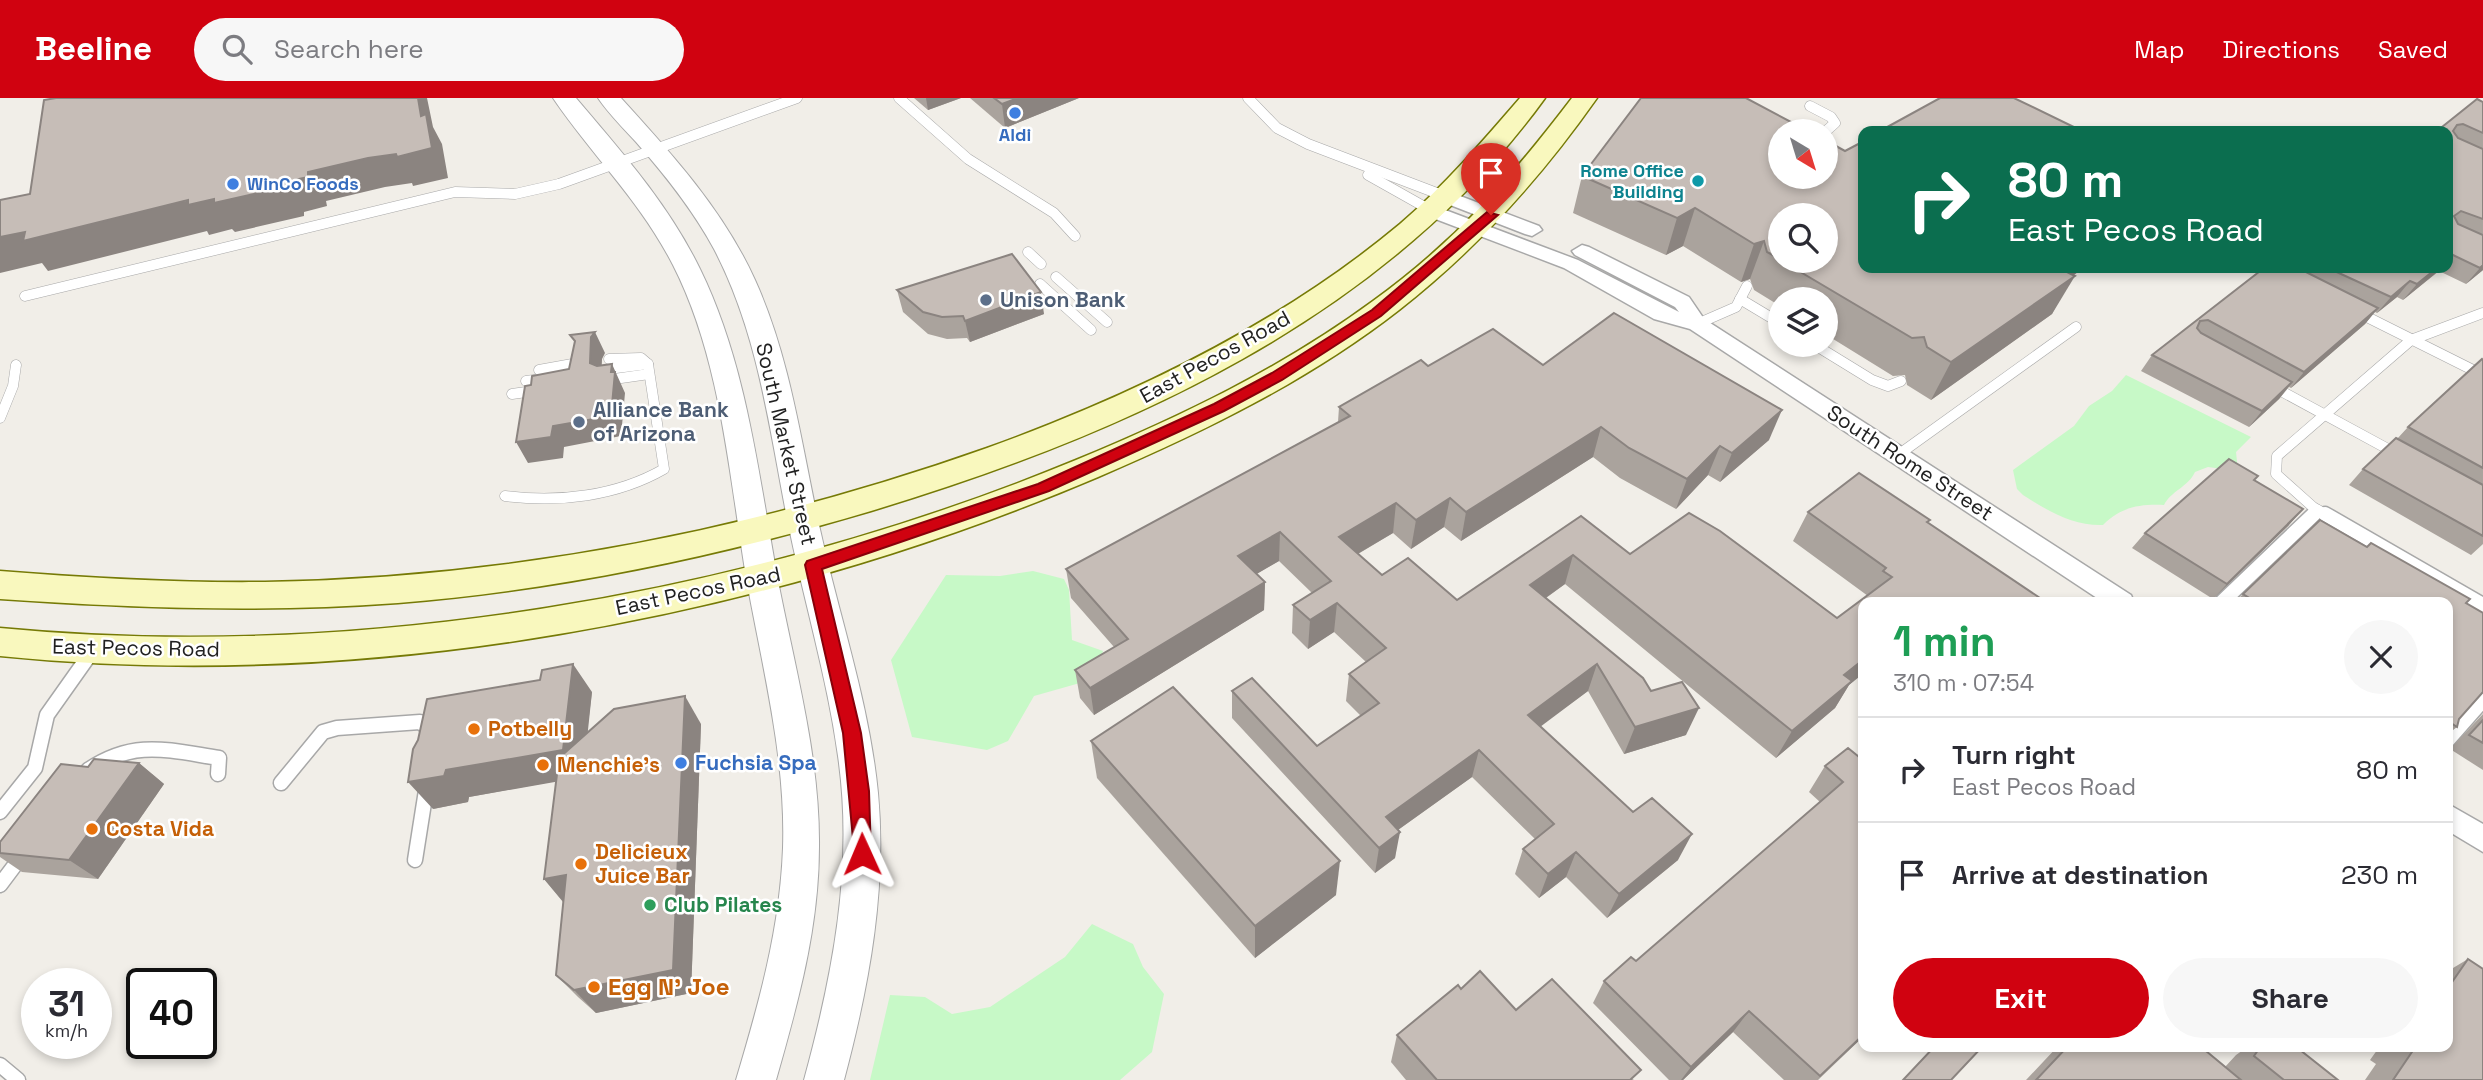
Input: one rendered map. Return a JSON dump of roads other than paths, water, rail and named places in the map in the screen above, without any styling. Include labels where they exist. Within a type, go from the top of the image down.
[{"type":"main road","name":"East Pecos Road","points":[[0,585],[159,597],[367,591],[512,578],[637,558],[754,534],[973,467],[1099,417],[1162,388],[1263,333],[1322,296],[1439,204],[1533,98]]},
{"type":"main road","name":"East Pecos Road","points":[[0,642],[93,649],[324,648],[489,630],[668,600],[763,580],[1044,488],[1219,407],[1277,377],[1377,313],[1484,222],[1585,98]]},
{"type":"street","name":"South Market Street","points":[[564,98],[618,162],[672,235],[704,301],[719,345],[799,779],[801,847],[797,914],[785,981],[756,1080]]},
{"type":"street","name":"South Market Street","points":[[609,98],[655,149],[707,214],[728,250],[758,321],[781,408],[803,521],[852,733],[861,808],[862,854],[852,955],[824,1080]]},
{"type":"street","name":"South Rome Street","points":[[1439,204],[1484,222],[1571,264],[1661,314],[1697,324],[2114,597]]},
{"type":"street","points":[[2453,819],[2483,839]]},
{"type":"lane","points":[[25,296],[455,192],[515,194],[559,184],[797,98]]},
{"type":"lane","points":[[899,98],[968,159],[1054,213],[1076,236]]},
{"type":"lane","points":[[1248,98],[1276,128],[1439,204]]},
{"type":"lane","points":[[1810,106],[1832,119]]},
{"type":"lane","points":[[1334,156],[1439,204]]},
{"type":"lane","points":[[1028,252],[1041,264]]},
{"type":"lane","points":[[1056,277],[1107,322]]},
{"type":"lane","points":[[1040,284],[1091,330]]},
{"type":"lane","points":[[1697,324],[1736,307],[1747,286]]},
{"type":"lane","points":[[1740,299],[1768,316]]},
{"type":"lane","points":[[2348,308],[2483,375]]},
{"type":"lane","points":[[2483,313],[2412,340],[2277,456],[2276,474],[2318,510],[2483,605]]},
{"type":"lane","points":[[1898,455],[2076,327]]},
{"type":"lane","points":[[1835,357],[1872,380],[1888,386],[1901,381]]},
{"type":"lane","points":[[505,496],[525,500],[557,499],[635,484],[664,469],[649,369],[641,358],[608,369],[649,369]]},
{"type":"lane","points":[[0,418],[13,386],[16,365]]},
{"type":"lane","points":[[526,381],[577,368],[539,370]]},
{"type":"lane","points":[[2263,381],[2413,463]]},
{"type":"lane","points":[[512,394],[563,387]]},
{"type":"lane","points":[[2227,597],[2318,510]]},
{"type":"lane","points":[[0,812],[35,768],[47,715],[93,649]]},
{"type":"lane","points":[[2453,734],[2483,700]]},
{"type":"lane","points":[[281,783],[323,732],[337,728],[420,722],[428,725],[433,732],[433,750]]},
{"type":"lane","points":[[78,782],[104,757],[135,746],[219,758],[218,774]]},
{"type":"lane","points":[[415,860],[428,780]]},
{"type":"lane","points":[[0,885],[31,844]]},
{"type":"lane","points":[[0,1065],[18,1080]]},
{"type":"place","name":"Aldi","points":[[1015,113]]},
{"type":"place","name":"Rome Office Building","points":[[1698,181]]},
{"type":"place","name":"WinCo Foods","points":[[233,184]]},
{"type":"place","name":"Unison Bank","points":[[986,300]]},
{"type":"place","name":"Alliance Bank of Arizona","points":[[579,422]]},
{"type":"place","name":"Potbelly","points":[[474,729]]},
{"type":"place","name":"Fuchsia Spa","points":[[681,763]]},
{"type":"place","name":"Menchie's","points":[[543,765]]},
{"type":"place","name":"Costa Vida","points":[[92,829]]},
{"type":"place","name":"Delicieux Juice Bar","points":[[581,864]]},
{"type":"place","name":"Club Pilates","points":[[650,905]]},
{"type":"place","name":"Egg N' Joe","points":[[594,987]]}]
